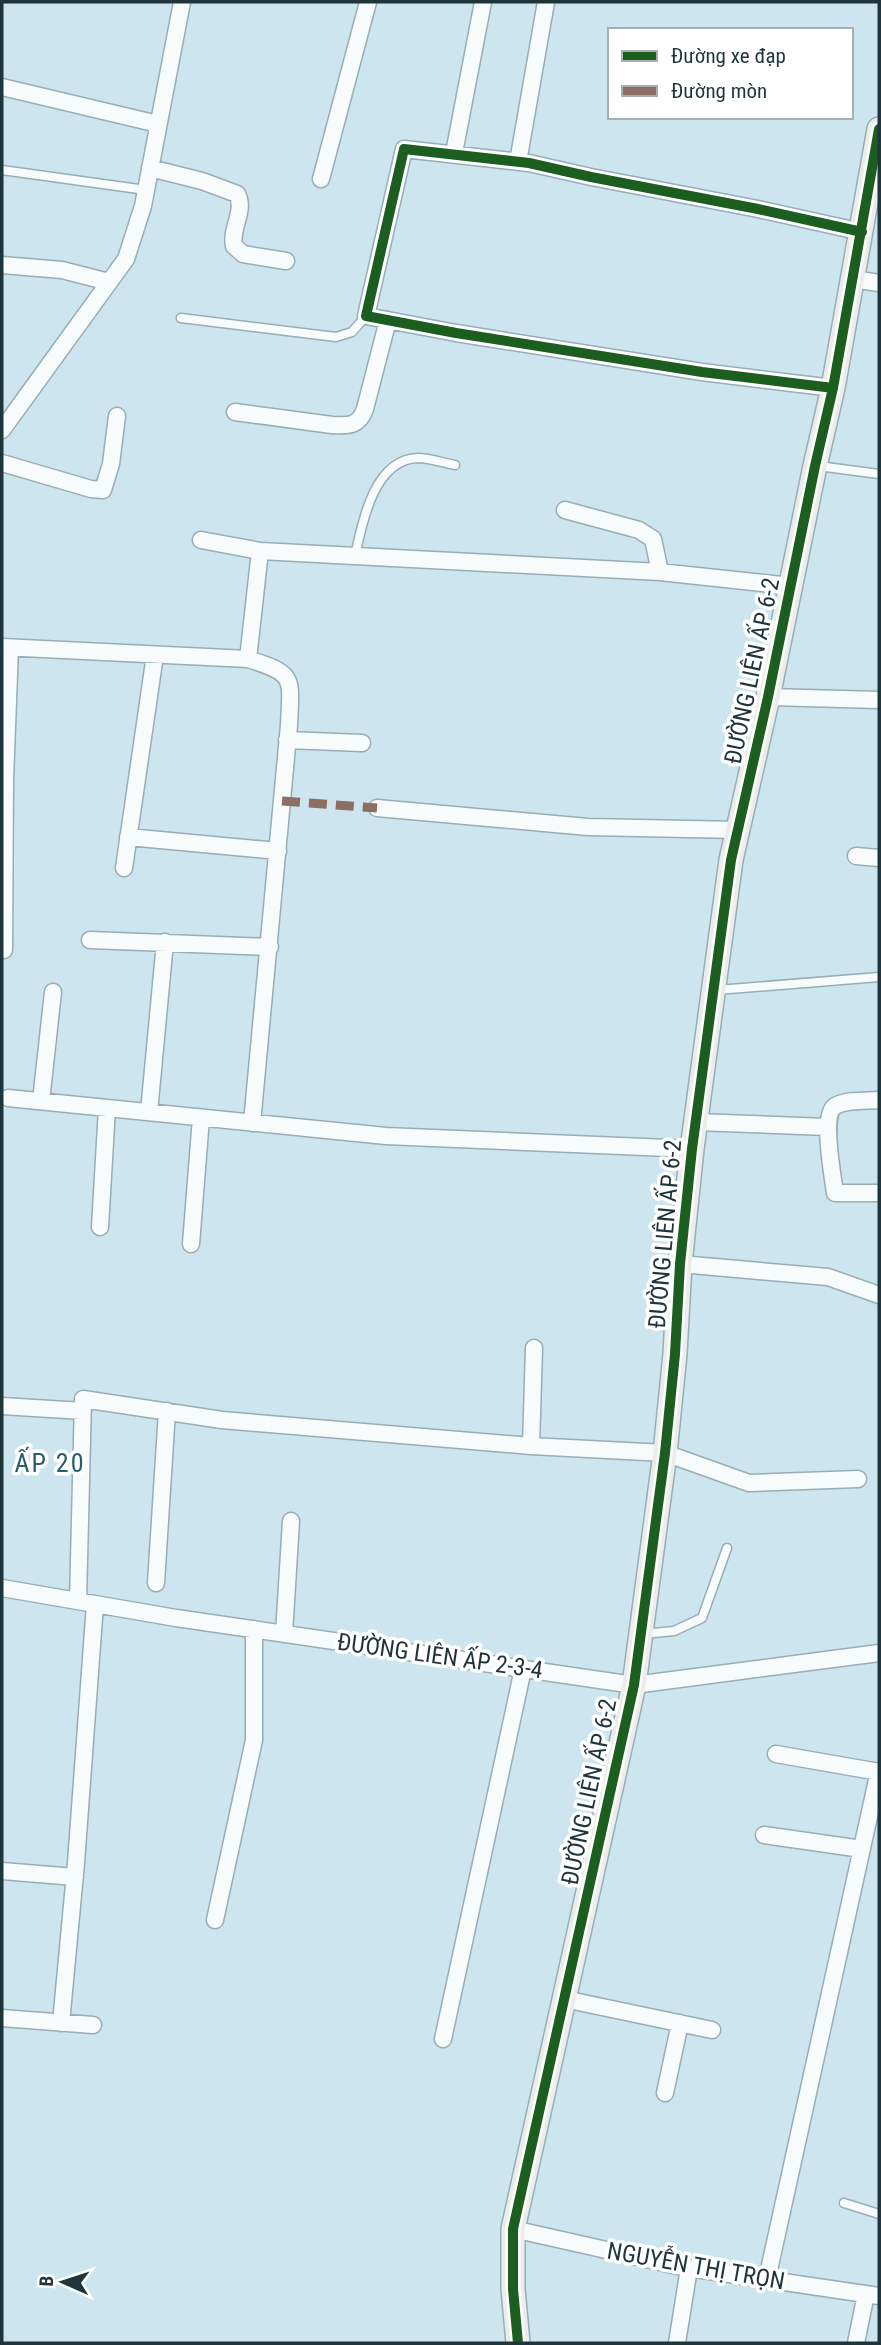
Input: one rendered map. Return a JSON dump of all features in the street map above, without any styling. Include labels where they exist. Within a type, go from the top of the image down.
[{"type":"street","points":[[2,430],[126,259],[143,206],[181,2]]},
{"type":"street","points":[[321,179],[368,2]]},
{"type":"street","points":[[454,153],[483,2]]},
{"type":"street","points":[[518,162],[546,2]]},
{"type":"street","points":[[2,87],[158,124]]},
{"type":"street","name":"ĐƯỜNG LIÊN ẤP 6-2","points":[[518,2343],[513,2289],[513,2229],[634,1685],[665,1453],[692,1149],[731,860],[833,388],[875,171],[879,129]]},
{"type":"street","points":[[833,388],[702,372],[366,316],[404,149],[518,162],[862,232]]},
{"type":"street","points":[[150,168],[202,181],[237,194],[240,208],[233,233],[234,246],[243,254],[286,261]]},
{"type":"street","points":[[2,265],[62,270],[109,282]]},
{"type":"street","points":[[853,279],[879,283]]},
{"type":"street","points":[[235,412],[332,425],[348,426],[358,422],[365,409],[388,320]]},
{"type":"street","points":[[2,463],[103,490],[111,464],[117,416]]},
{"type":"street","points":[[565,510],[639,530],[653,539],[660,572]]},
{"type":"street","points":[[201,540],[260,551],[660,572],[791,586]]},
{"type":"street","points":[[248,659],[260,551]]},
{"type":"street","points":[[4,950],[6,648],[248,659],[285,674],[291,689],[270,947],[252,1123]]},
{"type":"street","points":[[124,867],[155,655]]},
{"type":"street","points":[[768,697],[879,700]]},
{"type":"street","points":[[287,740],[362,743]]},
{"type":"street","points":[[377,808],[588,827],[738,830]]},
{"type":"street","points":[[128,837],[278,851]]},
{"type":"street","points":[[856,856],[879,858]]},
{"type":"street","points":[[90,940],[270,947]]},
{"type":"street","points":[[149,1112],[165,942]]},
{"type":"street","points":[[41,1101],[53,992]]},
{"type":"street","points":[[8,1098],[386,1136],[692,1149]]},
{"type":"street","points":[[879,1100],[837,1105],[830,1111],[828,1127],[835,1193],[879,1193]]},
{"type":"street","points":[[100,1227],[107,1108]]},
{"type":"street","points":[[191,1244],[201,1118]]},
{"type":"street","points":[[696,1122],[828,1127]]},
{"type":"street","points":[[680,1264],[828,1278],[879,1295]]},
{"type":"street","points":[[531,1446],[534,1348]]},
{"type":"street","points":[[78,1601],[83,1399],[222,1420],[531,1446],[665,1453],[749,1483],[858,1479]]},
{"type":"street","points":[[2,1406],[83,1411]]},
{"type":"street","points":[[156,1583],[167,1411]]},
{"type":"street","points":[[284,1634],[291,1521]]},
{"type":"street","name":"ĐƯỜNG LIÊN ẤP 2-3-4","points":[[2,1588],[284,1634],[634,1685],[879,1653]]},
{"type":"street","points":[[61,2022],[75,1877],[95,1604]]},
{"type":"street","points":[[215,1920],[254,1740],[254,1629]]},
{"type":"street","points":[[443,2039],[523,1668]]},
{"type":"street","points":[[767,2279],[879,1772],[776,1754]]},
{"type":"street","points":[[764,1835],[862,1849]]},
{"type":"street","points":[[2,1871],[75,1877]]},
{"type":"street","points":[[564,1999],[712,2030]]},
{"type":"street","points":[[2,2018],[93,2025]]},
{"type":"street","points":[[665,2093],[680,2023]]},
{"type":"street","name":"NGUYỄN THỊ TRỌN","points":[[513,2229],[688,2268],[873,2295]]},
{"type":"street","points":[[677,2343],[688,2268]]},
{"type":"street","points":[[856,2343],[873,2295]]},
{"type":"lane","points":[[2,170],[146,190]]},
{"type":"lane","points":[[181,318],[336,337],[352,332],[366,316]]},
{"type":"lane","points":[[355,556],[369,500],[393,467],[404,460],[416,458],[455,465]]},
{"type":"lane","points":[[815,466],[879,474]]},
{"type":"lane","points":[[714,990],[879,977]]},
{"type":"lane","points":[[640,1634],[674,1631],[702,1618],[727,1548]]},
{"type":"lane","points":[[844,2203],[879,2214]]},
{"type":"marked path","points":[[282,801],[377,808]]},
{"type":"cycle path","points":[[518,2343],[513,2289],[513,2229],[634,1685],[665,1453],[692,1149],[731,860],[833,388],[879,129]]},
{"type":"cycle path","points":[[833,388],[702,372],[366,316],[404,149],[529,163],[862,232]]},
{"type":"district","name":"ẤP 20","points":[[50,1463]]}]
